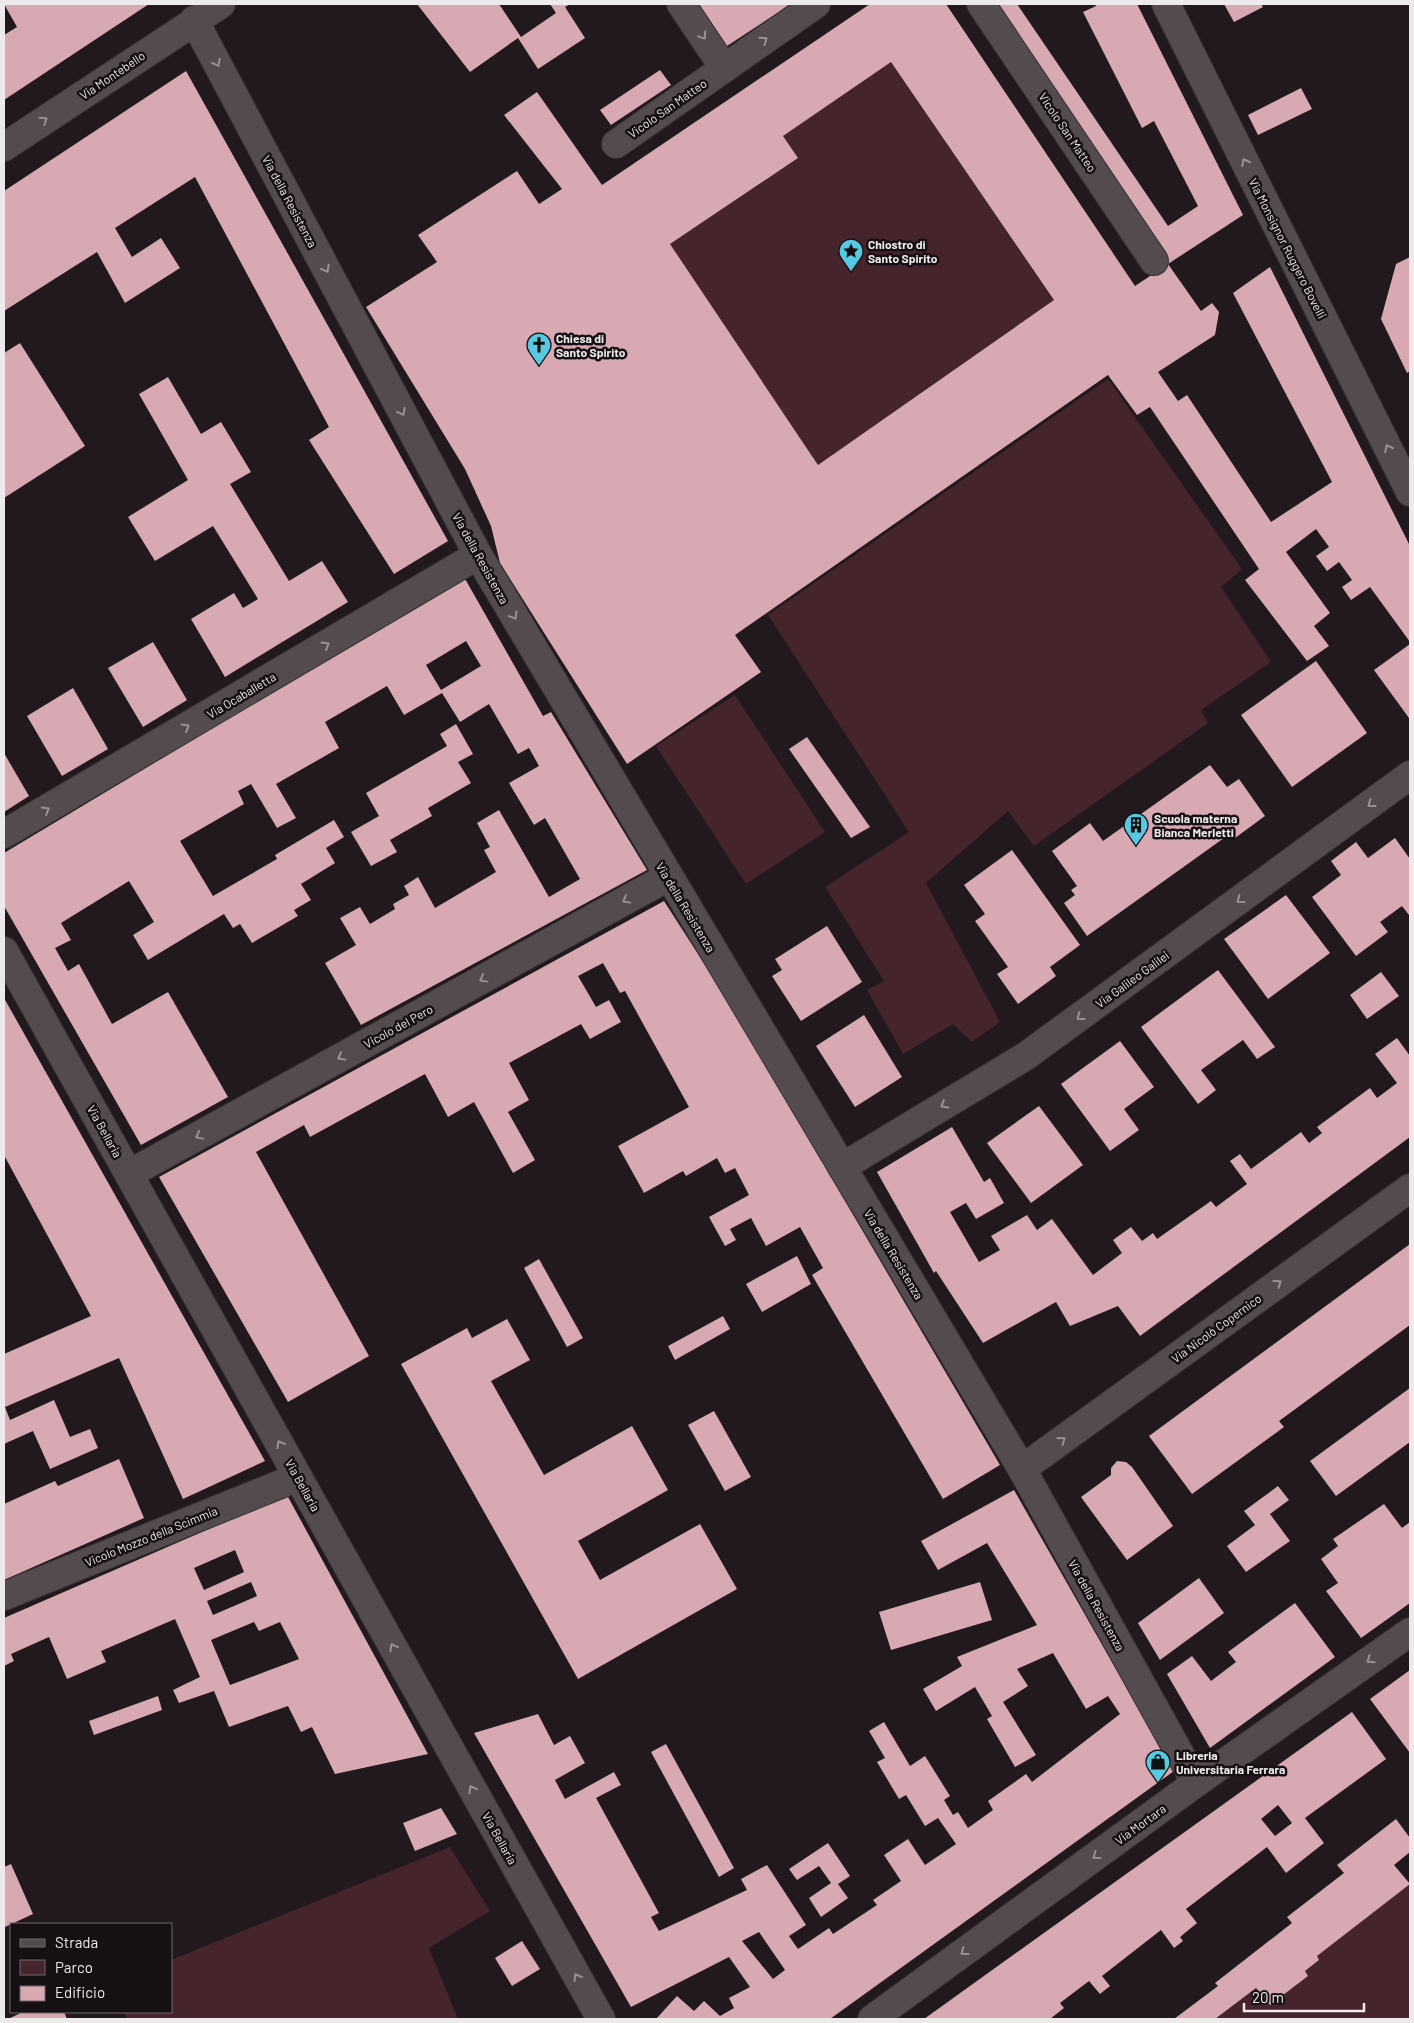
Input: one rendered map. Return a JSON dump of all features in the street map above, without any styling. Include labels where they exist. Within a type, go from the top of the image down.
[{"type":"street","name":"Via Montebello","points":[[4,147],[220,4]]},
{"type":"street","points":[[681,4],[724,68]]},
{"type":"street","name":"Vicolo San Matteo","points":[[616,144],[816,4]]},
{"type":"street","name":"Vicolo San Matteo","points":[[981,4],[1154,261]]},
{"type":"street","name":"Via Monsignor Ruggero Bovelli","points":[[1166,4],[1410,492]]},
{"type":"street","name":"Via della Resistenza","points":[[194,20],[478,555],[1022,1469],[1196,1783]]},
{"type":"street","name":"Via Ocaballetta","points":[[4,834],[478,555]]},
{"type":"street","name":"Via Galileo Galilei","points":[[842,1167],[1026,1056],[1410,775]]},
{"type":"street","name":"Vicolo del Pero","points":[[129,1174],[668,877]]},
{"type":"street","name":"Via Bellaria","points":[[4,951],[601,2019]]},
{"type":"street","name":"Via Nicolò Copernico","points":[[1022,1469],[1410,1188]]},
{"type":"street","name":"Vicolo Mozzo della Scimmia","points":[[4,1596],[298,1477]]},
{"type":"street","name":"Via Mortara","points":[[872,2019],[1196,1783],[1410,1632]]},
{"type":"green space","points":[[891,62],[1054,300],[818,465],[670,244],[798,158],[783,136]]},
{"type":"green space","points":[[1108,379],[1242,569],[1221,587],[1271,662],[1201,710],[1208,723],[1034,846],[1008,811],[926,883],[1000,1022],[972,1042],[953,1024],[903,1054],[867,990],[884,981],[825,887],[909,832],[768,615]]},
{"type":"green space","points":[[735,695],[825,832],[746,884],[656,746]]},
{"type":"green space","points":[[450,1847],[490,1911],[429,1948],[458,2019],[127,2019],[124,2013],[172,2013],[172,1960]]},
{"type":"green space","points":[[1410,1884],[1410,2019],[1215,2019],[1256,1988],[1270,2005],[1308,1976],[1305,1971],[1319,1960],[1317,1956]]},
{"type":"building","points":[[4,4],[149,4],[4,100],[4,35],[17,27]]},
{"type":"building","points":[[417,4],[499,4],[521,37],[556,13],[550,4],[570,4],[565,7],[585,38],[538,69],[518,38],[470,72]]},
{"type":"building","points":[[699,4],[791,4],[727,46]]},
{"type":"building","points":[[870,4],[946,4],[1135,286],[1168,264],[1201,311],[1212,303],[1219,312],[1215,335],[1158,372],[1178,401],[1187,395],[1271,522],[1332,482],[1233,293],[1270,267],[1410,546],[1410,642],[1370,587],[1351,600],[1342,587],[1352,580],[1339,562],[1327,571],[1316,556],[1329,547],[1316,529],[1286,552],[1330,613],[1314,626],[1329,646],[1307,661],[1245,580],[1259,569],[1150,407],[1137,415],[1108,375],[735,635],[761,672],[627,764],[500,563],[491,526],[465,469],[366,307],[437,262],[418,235],[517,171],[539,204],[562,189],[504,115],[537,92],[602,185]],"holes":[[[891,62],[1054,300],[818,465],[670,244],[798,158],[783,136]]]},
{"type":"building","points":[[992,4],[1017,4],[1168,226],[1198,206],[1154,121],[1142,128],[1083,12],[1096,6],[1095,4],[1137,4],[1243,215],[1168,264]]},
{"type":"building","points":[[1224,4],[1261,4],[1263,7],[1234,22]]},
{"type":"building","points":[[660,70],[671,85],[611,125],[600,110]]},
{"type":"building","points":[[186,71],[448,541],[394,574],[309,440],[329,427],[195,177],[115,228],[132,257],[161,238],[180,268],[125,303],[97,252],[4,311],[4,191]]},
{"type":"building","points":[[1301,88],[1312,109],[1258,135],[1248,115]]},
{"type":"building","points":[[1410,257],[1410,371],[1407,373],[1381,319],[1396,264]]},
{"type":"building","points":[[20,343],[85,446],[4,498],[4,353]]},
{"type":"building","points":[[168,377],[201,434],[221,422],[251,472],[230,484],[289,581],[322,561],[348,602],[225,677],[191,619],[234,593],[243,608],[258,599],[213,526],[155,561],[128,517],[188,480],[139,394]]},
{"type":"building","points":[[464,577],[543,716],[551,712],[647,870],[361,1025],[325,963],[356,945],[340,918],[360,907],[370,924],[395,909],[393,904],[409,895],[404,886],[418,877],[435,908],[496,872],[484,850],[490,847],[477,823],[499,810],[549,897],[580,879],[545,818],[534,825],[509,783],[539,766],[529,748],[518,754],[489,704],[460,722],[442,693],[404,715],[387,686],[325,722],[339,748],[276,784],[296,818],[277,828],[251,784],[238,791],[244,804],[180,841],[213,896],[277,859],[275,855],[334,820],[344,837],[326,848],[335,863],[301,884],[311,900],[294,910],[298,916],[252,943],[240,924],[233,928],[224,914],[148,960],[133,935],[154,922],[129,881],[61,923],[71,940],[55,948],[68,971],[79,964],[112,1024],[168,992],[228,1097],[141,1145],[4,906],[4,853]],"holes":[[[466,641],[481,666],[441,690],[426,665]]]},
{"type":"building","points":[[153,642],[187,700],[143,727],[108,668]]},
{"type":"building","points":[[1410,644],[1410,718],[1409,718],[1374,670]]},
{"type":"building","points":[[1316,661],[1367,733],[1292,787],[1241,715]]},
{"type":"building","points":[[73,688],[108,749],[62,776],[27,716]]},
{"type":"building","points":[[456,724],[473,754],[458,762],[471,783],[428,808],[432,816],[390,840],[397,852],[371,866],[351,832],[379,816],[366,793],[447,746],[440,734]]},
{"type":"building","points":[[807,737],[870,827],[851,838],[789,749]]},
{"type":"building","points":[[4,753],[29,796],[4,812]]},
{"type":"building","name":"Scuola materna Bianca Merletti","points":[[1210,765],[1227,787],[1239,779],[1265,816],[1235,838],[1231,833],[1087,936],[1064,903],[1075,895],[1071,890],[1077,886],[1052,851],[1090,823],[1103,841]]},
{"type":"building","points":[[1395,838],[1410,859],[1410,914],[1402,906],[1380,922],[1388,932],[1356,956],[1312,897],[1341,875],[1331,861],[1356,842],[1368,858]]},
{"type":"building","points":[[1012,850],[1080,945],[1050,967],[1056,976],[1018,1004],[997,974],[1008,967],[975,921],[985,914],[964,885]]},
{"type":"building","points":[[1286,895],[1330,953],[1268,999],[1224,939]]},
{"type":"building","points":[[664,901],[723,993],[1000,1465],[943,1499],[812,1275],[823,1268],[800,1227],[766,1246],[751,1218],[730,1229],[736,1240],[725,1246],[709,1217],[749,1195],[735,1168],[725,1173],[717,1158],[686,1176],[683,1171],[644,1193],[618,1146],[689,1107],[625,991],[620,993],[603,963],[578,976],[596,1007],[609,1000],[621,1022],[590,1039],[581,1024],[509,1063],[529,1100],[508,1112],[535,1160],[513,1173],[474,1102],[448,1117],[425,1074],[310,1137],[304,1125],[256,1152],[369,1356],[288,1402],[159,1177]]},
{"type":"building","points":[[827,926],[862,982],[801,1021],[772,976],[782,970],[775,959]]},
{"type":"building","points":[[1218,970],[1275,1047],[1257,1059],[1243,1040],[1201,1070],[1216,1090],[1198,1104],[1141,1027]]},
{"type":"building","points":[[1381,972],[1399,996],[1367,1019],[1350,995]]},
{"type":"building","points":[[4,998],[265,1461],[183,1499],[119,1358],[5,1407],[10,1420],[54,1400],[70,1437],[90,1429],[98,1448],[50,1469],[33,1431],[4,1444],[4,1354],[91,1316],[4,1155]]},
{"type":"building","points":[[864,1015],[902,1077],[855,1107],[816,1046]]},
{"type":"building","points":[[1397,1038],[1410,1056],[1410,1137],[1140,1336],[1118,1306],[1070,1326],[1056,1302],[983,1343],[936,1271],[934,1273],[877,1172],[952,1127],[984,1182],[990,1178],[1004,1203],[976,1219],[966,1203],[950,1212],[979,1262],[1000,1250],[991,1236],[1027,1215],[1037,1230],[1052,1219],[1093,1275],[1122,1253],[1113,1240],[1131,1227],[1142,1241],[1153,1233],[1157,1239],[1211,1201],[1216,1207],[1247,1184],[1230,1161],[1240,1154],[1251,1169],[1301,1132],[1309,1143],[1322,1133],[1317,1127],[1370,1088],[1377,1098],[1397,1083],[1375,1054]]},
{"type":"building","points":[[1120,1041],[1154,1087],[1124,1109],[1139,1130],[1110,1151],[1061,1084]]},
{"type":"building","points":[[1039,1106],[1083,1165],[1031,1203],[987,1143]]},
{"type":"building","points":[[1410,1244],[1410,1325],[1279,1421],[1284,1427],[1192,1494],[1149,1436]]},
{"type":"building","points":[[797,1256],[811,1284],[762,1312],[746,1284]]},
{"type":"building","points":[[539,1259],[583,1338],[567,1347],[524,1268]]},
{"type":"building","points":[[723,1316],[730,1329],[675,1360],[668,1346]]},
{"type":"building","points":[[507,1319],[530,1360],[491,1381],[544,1475],[632,1426],[668,1490],[578,1541],[600,1580],[700,1524],[737,1589],[578,1679],[401,1364],[467,1328],[472,1338]]},
{"type":"building","points":[[1410,1388],[1410,1442],[1336,1496],[1310,1461]]},
{"type":"building","points":[[714,1411],[751,1477],[725,1491],[688,1425]]},
{"type":"building","points":[[119,1459],[144,1518],[4,1580],[4,1504],[55,1481],[58,1486]]},
{"type":"building","points":[[1117,1461],[1126,1462],[1132,1467],[1173,1526],[1127,1560],[1081,1497],[1111,1475],[1111,1468]]},
{"type":"building","points":[[1278,1486],[1289,1500],[1270,1514],[1290,1541],[1246,1572],[1227,1546],[1255,1525],[1244,1511]]},
{"type":"building","points":[[1014,1490],[1174,1771],[830,2019],[656,2019],[677,1996],[694,2011],[704,2001],[720,2016],[734,2008],[729,1998],[750,1987],[729,1957],[631,2007],[474,1733],[538,1714],[554,1745],[570,1736],[585,1763],[555,1780],[565,1799],[614,1772],[621,1785],[596,1798],[659,1913],[651,1917],[659,1931],[747,1890],[741,1879],[767,1865],[806,1925],[789,1936],[798,1949],[829,1928],[833,1934],[877,1905],[873,1900],[901,1881],[884,1855],[908,1839],[925,1865],[956,1844],[938,1818],[925,1826],[906,1795],[899,1799],[877,1762],[885,1758],[869,1731],[884,1722],[910,1766],[925,1756],[950,1796],[944,1800],[953,1815],[958,1812],[968,1828],[993,1810],[988,1801],[1026,1774],[1032,1782],[1120,1714],[1108,1696],[1086,1709],[1053,1653],[1017,1669],[1028,1686],[1003,1702],[1036,1755],[1015,1767],[987,1719],[992,1716],[975,1687],[936,1711],[923,1689],[962,1666],[957,1657],[1037,1625],[987,1543],[938,1570],[921,1541]],"holes":[[[759,1932],[785,1970],[773,1979],[742,1941]]]},
{"type":"building","points":[[287,1495],[428,1754],[335,1774],[312,1727],[301,1732],[288,1706],[229,1727],[214,1691],[179,1703],[173,1690],[200,1677],[175,1619],[101,1651],[106,1662],[67,1679],[49,1637],[11,1654],[14,1661],[4,1666],[4,1618]],"holes":[[[235,1550],[244,1572],[204,1590],[194,1568]],[[251,1582],[257,1596],[213,1615],[207,1601]],[[254,1622],[259,1631],[280,1622],[299,1659],[230,1685],[211,1640]]]},
{"type":"building","points":[[1384,1504],[1402,1528],[1410,1522],[1410,1603],[1361,1638],[1326,1591],[1338,1583],[1321,1559],[1338,1546],[1333,1539]]},
{"type":"building","points":[[1199,1578],[1224,1613],[1160,1660],[1138,1623]]},
{"type":"building","points":[[980,1582],[992,1620],[891,1650],[879,1612]]},
{"type":"building","points":[[1295,1603],[1335,1657],[1210,1748],[1167,1674],[1192,1656],[1211,1681],[1236,1662],[1228,1652]]},
{"type":"building","points":[[1410,1670],[1410,1753],[1370,1699]]},
{"type":"building","points":[[158,1696],[162,1710],[94,1735],[89,1721]]},
{"type":"building","points":[[1352,1712],[1386,1759],[1305,1818],[1324,1843],[1286,1873],[1267,1847],[1186,1909],[1197,1923],[1180,1937],[1183,1941],[1174,1948],[1161,1930],[1102,1976],[1110,1986],[1100,1994],[1089,1981],[1060,2003],[1064,2008],[1050,2019],[924,2019]],"holes":[[[1278,1805],[1292,1823],[1275,1836],[1261,1819]]]},
{"type":"building","points":[[666,1744],[734,1868],[719,1877],[651,1752]]},
{"type":"building","points":[[441,1808],[457,1834],[415,1851],[403,1823]]},
{"type":"building","points":[[1396,1819],[1410,1838],[1410,1852],[1394,1865],[1410,1884],[1317,1956],[1319,1960],[1305,1971],[1308,1976],[1270,2005],[1256,1988],[1215,2019],[1174,2019],[1218,1986],[1215,1983],[1292,1923],[1287,1917],[1344,1873],[1337,1865]]},
{"type":"building","points":[[828,1843],[850,1876],[838,1884],[848,1898],[821,1917],[809,1898],[831,1883],[819,1866],[797,1880],[789,1869]]},
{"type":"building","points":[[11,1864],[33,1914],[10,1923],[5,1927],[4,1867]]},
{"type":"building","points":[[522,1941],[540,1969],[512,1986],[495,1958]]},
{"type":"building","points":[[21,2013],[64,2013],[67,2019],[8,2019]]},
{"type":"place","name":"Chiostro di Santo Spirito","points":[[851,272]]},
{"type":"place","name":"Chiesa di Santo Spirito","points":[[539,366]]},
{"type":"place","name":"Scuola materna Bianca Merletti","points":[[1136,846]]},
{"type":"place","name":"Libreria Universitaria Ferrara","points":[[1158,1783]]}]
